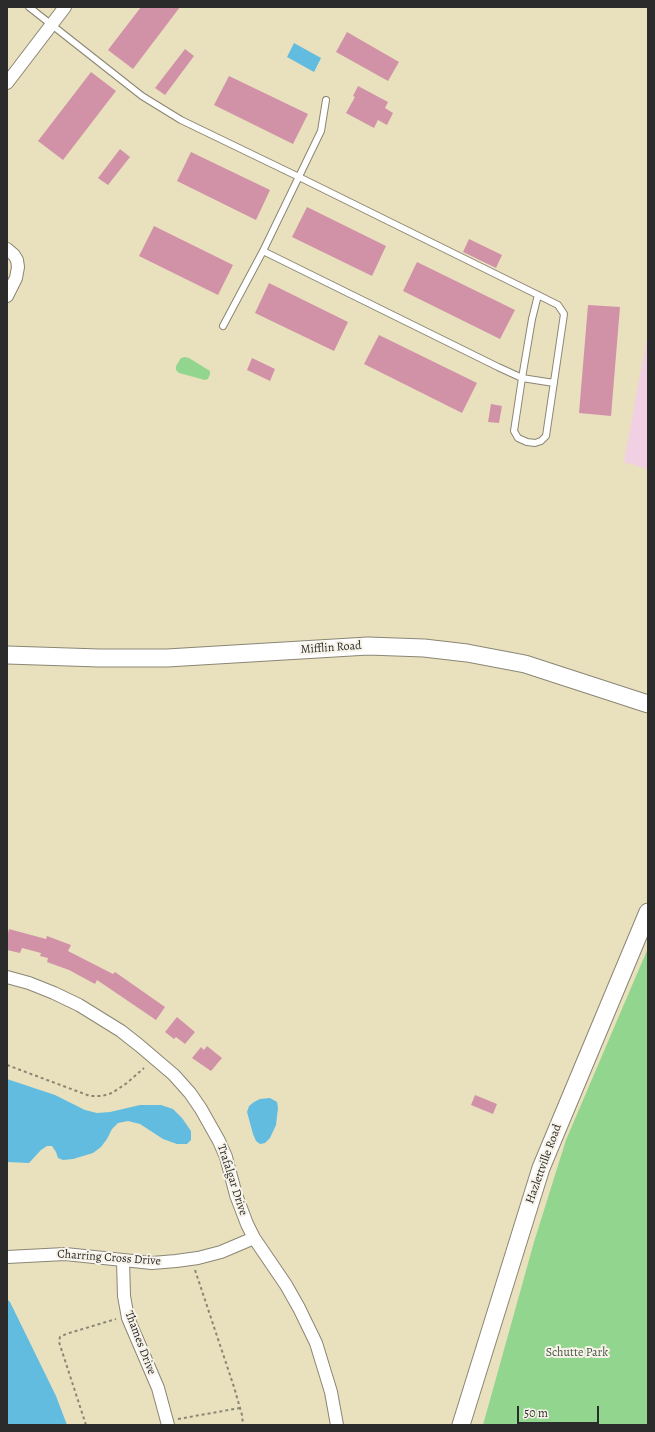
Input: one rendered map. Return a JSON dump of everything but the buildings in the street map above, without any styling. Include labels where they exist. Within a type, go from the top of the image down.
[{"type":"main road","name":"Mifflin Road","points":[[7,655],[99,658],[167,658],[368,646],[424,648],[499,658],[525,664],[648,704]]},
{"type":"main road","name":"Hazlettville Road","points":[[461,1425],[541,1168],[648,912]]},
{"type":"street","points":[[7,83],[64,7]]},
{"type":"street","points":[[7,249],[14,255],[17,260],[18,267],[16,278],[7,296]]},
{"type":"street","name":"Trafalgar Drive","points":[[7,977],[54,993],[100,1018],[140,1046],[174,1076],[190,1093],[202,1109],[226,1157],[241,1210],[254,1238],[286,1285],[309,1326],[331,1392],[337,1425]]},
{"type":"street","name":"Charring Cross Drive","points":[[7,1257],[65,1254],[152,1263],[198,1258],[221,1252],[254,1238]]},
{"type":"street","name":"Thames Drive","points":[[124,1260],[124,1296],[128,1318],[172,1422]]},
{"type":"lane","points":[[29,7],[142,96],[182,120],[299,177],[538,295],[558,305],[564,314],[546,436],[541,442],[535,443],[527,442],[518,438],[514,430],[532,319],[538,295]]},
{"type":"lane","points":[[223,326],[263,251],[321,131],[326,100]]},
{"type":"lane","points":[[263,251],[522,378],[554,383]]},
{"type":"path","points":[[7,1065],[90,1096],[102,1096],[112,1093],[128,1083],[144,1068]]},
{"type":"path","points":[[195,1270],[240,1408],[243,1425]]},
{"type":"path","points":[[86,1425],[59,1342],[60,1337],[116,1319]]},
{"type":"path","points":[[172,1422],[240,1408]]},
{"type":"shaded area","points":[[648,331],[648,469],[624,462]]},
{"type":"green space","points":[[185,357],[210,371],[208,379],[205,380],[179,373],[176,370],[176,366],[181,358]]},
{"type":"green space","name":"Schutte Park","points":[[648,948],[648,1425],[483,1425],[534,1242],[566,1140]]},
{"type":"water","points":[[294,43],[321,58],[314,72],[287,57]]},
{"type":"water","points":[[7,1079],[55,1095],[85,1110],[97,1113],[110,1112],[140,1105],[161,1105],[173,1109],[182,1118],[191,1131],[191,1140],[187,1144],[177,1144],[163,1139],[140,1124],[128,1121],[118,1123],[112,1129],[101,1147],[93,1153],[73,1159],[63,1160],[58,1158],[52,1146],[47,1146],[41,1150],[29,1163],[7,1162]]},
{"type":"water","points":[[270,1098],[277,1102],[278,1108],[276,1125],[270,1138],[265,1143],[260,1144],[256,1141],[253,1134],[247,1112],[249,1106],[254,1102],[260,1099]]},
{"type":"water","points":[[7,1299],[10,1302],[56,1396],[67,1425],[7,1425]]}]
